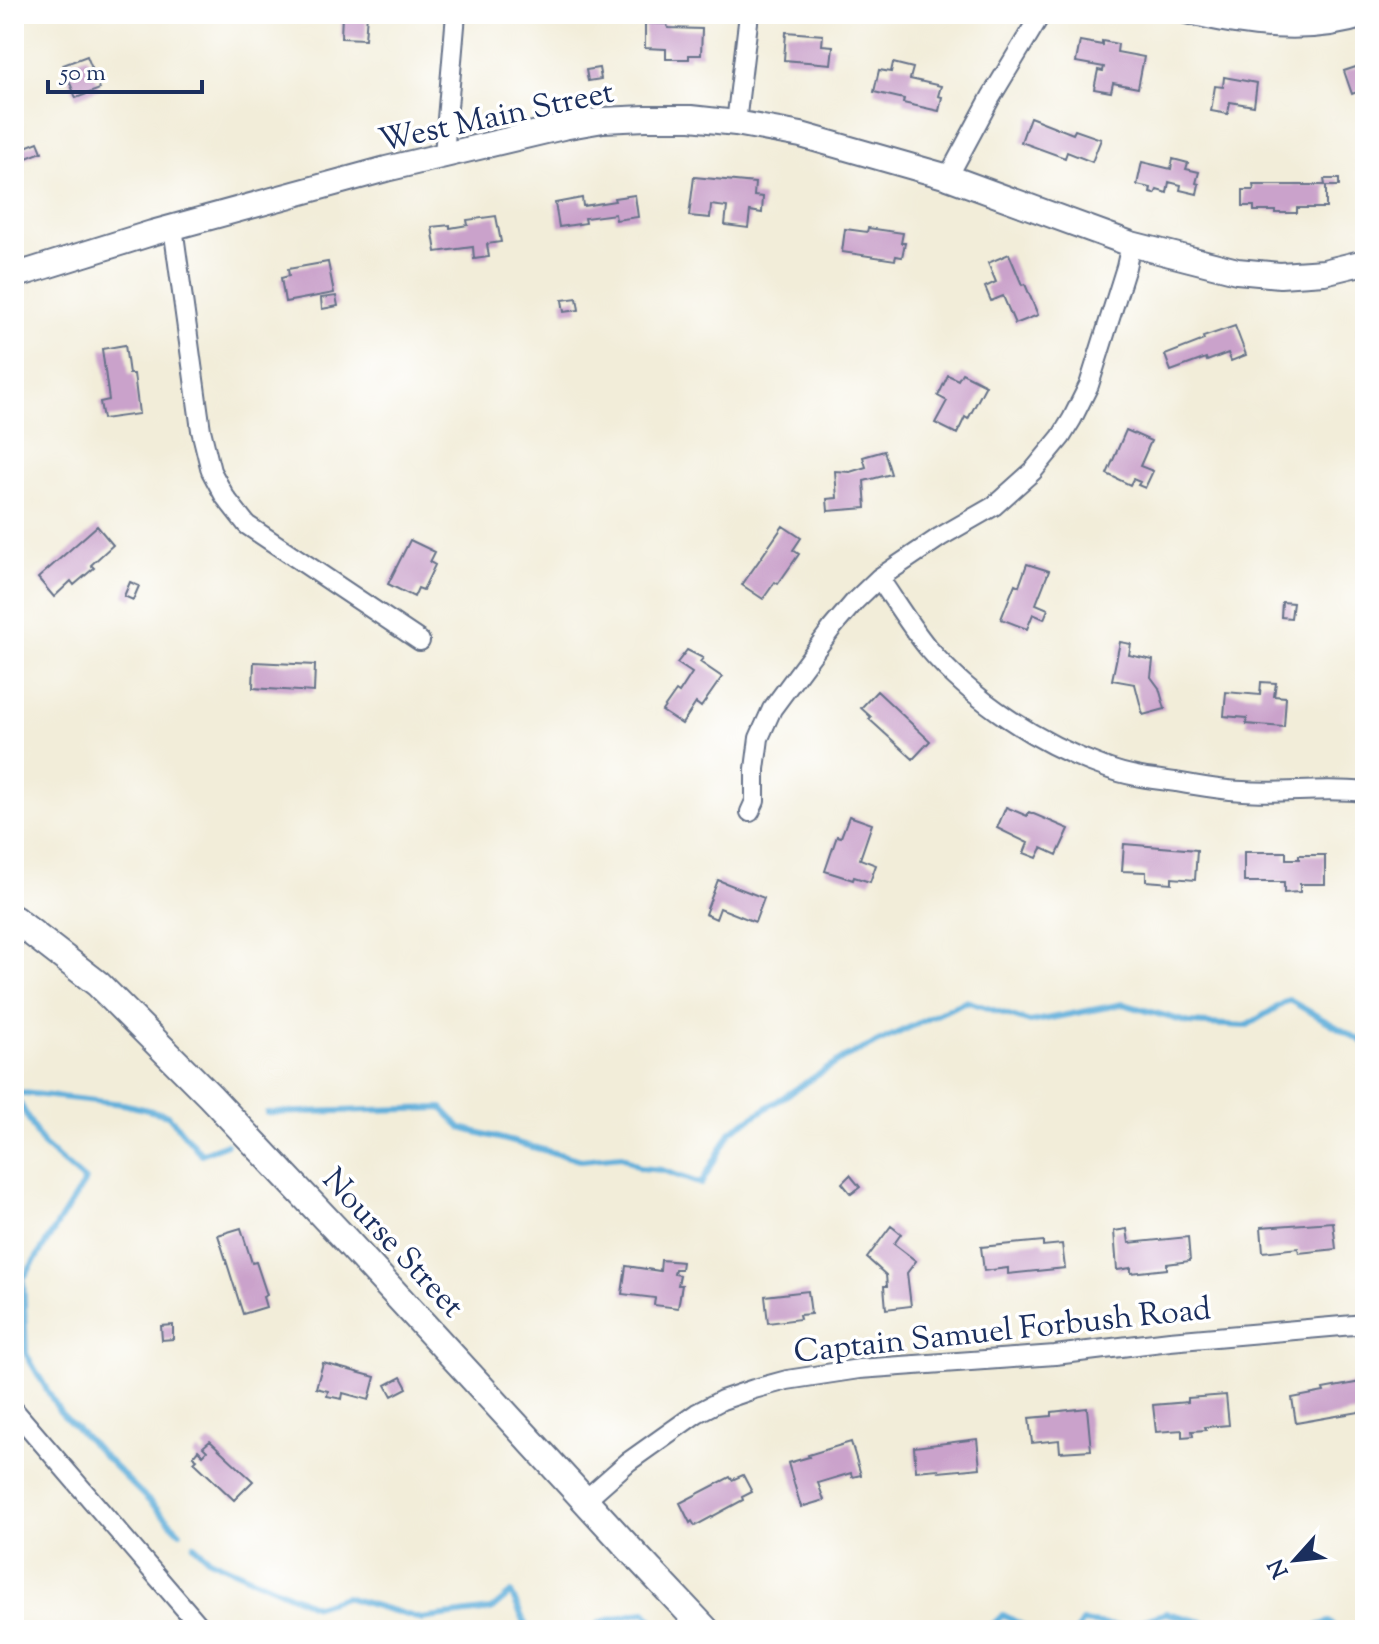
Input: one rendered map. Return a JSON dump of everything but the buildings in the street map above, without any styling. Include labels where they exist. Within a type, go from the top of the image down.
[{"type":"main road","name":"Nourse Street","points":[[14,919],[98,984],[210,1096],[706,1630]]},
{"type":"street","points":[[444,154],[456,14]]},
{"type":"street","points":[[736,123],[749,14]]},
{"type":"street","points":[[948,177],[1041,14]]},
{"type":"street","points":[[1186,14],[1235,24],[1307,30],[1344,25],[1365,18]]},
{"type":"street","name":"West Main Street","points":[[14,276],[173,227],[444,154],[603,120],[691,118],[801,135],[948,177],[1131,244],[1237,271],[1280,275],[1324,272],[1365,262]]},
{"type":"street","points":[[173,227],[201,430],[211,471],[225,497],[247,525],[420,641]]},
{"type":"street","points":[[750,812],[755,801],[759,738],[772,709],[832,628],[879,578],[994,506],[1033,471],[1061,437],[1089,385],[1131,244]]},
{"type":"street","points":[[879,578],[930,650],[955,675],[1011,719],[1073,755],[1130,775],[1208,787],[1269,793],[1365,792]]},
{"type":"street","name":"Captain Samuel Forbush Road","points":[[585,1500],[628,1462],[697,1413],[722,1400],[787,1380],[859,1369],[1015,1358],[1365,1324]]},
{"type":"street","points":[[14,1410],[203,1630]]},
{"type":"waterway","points":[[267,1113],[442,1108],[461,1128],[581,1160],[622,1156],[641,1168],[662,1170],[701,1184],[731,1131],[844,1058],[966,1001],[1030,1022],[1123,1004],[1190,1023],[1246,1026],[1289,1000],[1365,1043]]},
{"type":"waterway","points":[[14,1092],[123,1104],[168,1115],[201,1154],[227,1144]]},
{"type":"waterway","points":[[14,1093],[43,1145],[85,1181],[23,1279],[26,1354],[60,1412],[180,1532]]},
{"type":"waterway","points":[[194,1545],[209,1559],[315,1606],[345,1597],[421,1619],[491,1610],[511,1593],[528,1630]]},
{"type":"waterway","points":[[591,1630],[600,1622],[645,1612],[662,1630]]},
{"type":"waterway","points":[[1077,1630],[1082,1622],[1124,1627],[1166,1613],[1218,1626],[1237,1621],[1259,1630]]},
{"type":"waterway","points":[[987,1630],[1003,1615],[1031,1630]]},
{"type":"waterway","points":[[1304,1630],[1329,1622],[1338,1630]]}]
